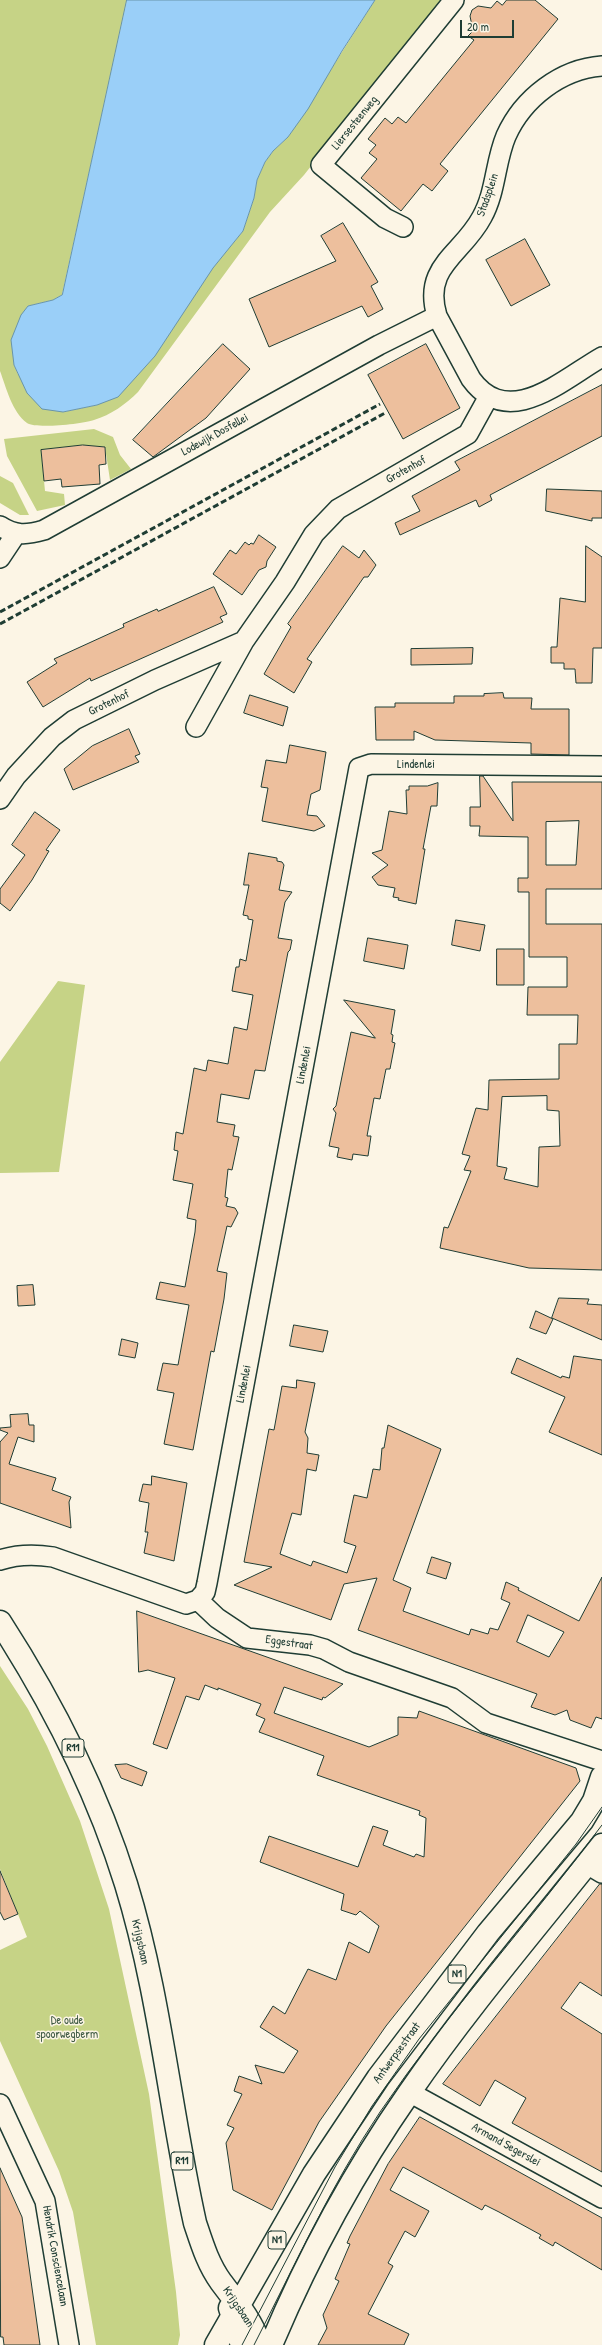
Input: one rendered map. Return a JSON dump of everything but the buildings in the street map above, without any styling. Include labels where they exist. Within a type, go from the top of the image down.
[{"type":"main road","name":"Krijgsbaan","points":[[0,1622],[42,1691],[72,1748],[90,1786],[126,1884],[150,1986],[195,2223],[205,2255],[237,2312],[257,2342]]},
{"type":"main road","name":"Antwerpsestraat","points":[[216,2345],[237,2312],[314,2174],[378,2078],[488,1933],[582,1820],[594,1801],[602,1778]]},
{"type":"main road","points":[[257,2342],[297,2283],[384,2130],[409,2092],[457,2027],[594,1869],[602,1845]]},
{"type":"street","name":"Liersesteenweg","points":[[403,227],[385,218],[321,165],[454,0]]},
{"type":"street","name":"Stadsplein","points":[[489,396],[478,388],[471,379],[437,316],[434,305],[434,293],[441,269],[447,259],[463,244],[483,217],[507,135],[525,106],[549,85],[565,74],[602,66]]},
{"type":"street","name":"Lodewijk Dosfellei","points":[[0,558],[8,530],[26,534],[44,530],[379,345],[437,316]]},
{"type":"street","points":[[489,396],[513,402],[526,401],[538,396],[602,357]]},
{"type":"street","name":"Grotenhof","points":[[196,727],[244,641],[285,582],[314,534],[338,508],[461,439],[472,428],[489,396]]},
{"type":"street","name":"Grotenhof","points":[[0,799],[16,776],[47,742],[74,720],[155,680],[244,641]]},
{"type":"street","name":"Lindenlei","points":[[198,1600],[205,1592],[207,1583],[359,768],[371,764],[602,766]]},
{"type":"street","points":[[0,1560],[13,1556],[31,1554],[53,1557],[186,1604],[198,1600]]},
{"type":"street","name":"Eggestraat","points":[[198,1600],[217,1618],[247,1638],[310,1645],[324,1649],[349,1662],[452,1698],[486,1723],[602,1761]]},
{"type":"street","name":"Armand Segerslei","points":[[409,2092],[602,2198]]},
{"type":"street","name":"Hendrik Consciencelaan","points":[[1,2109],[45,2201],[69,2345]]},
{"type":"green space","points":[[0,0],[127,0],[62,295],[53,300],[28,306],[14,365],[18,374],[63,412],[97,405],[243,231],[254,198],[257,180],[265,162],[273,151],[288,137],[375,0],[442,0],[304,175],[270,212],[138,392],[118,409],[100,418],[88,422],[40,426],[27,423],[17,412],[10,399],[0,371]]},
{"type":"green space","points":[[94,429],[113,437],[120,455],[131,469],[110,480],[105,447],[83,445],[41,450],[45,491],[64,494],[65,505],[37,511],[7,456],[4,439]]},
{"type":"green space","points":[[0,476],[13,483],[29,515],[20,515],[0,503]]},
{"type":"green space","points":[[58,981],[85,985],[59,1172],[0,1173],[0,1062]]},
{"type":"green space","name":"De oude spoorwegberm","points":[[0,1666],[28,1709],[47,1746],[80,1821],[109,1909],[149,2094],[176,2292],[180,2335],[178,2345],[96,2345],[73,2212],[59,2171],[0,2041],[0,1950],[27,1937],[0,1869]]},
{"type":"water","points":[[127,0],[375,0],[342,51],[308,109],[288,137],[273,151],[265,162],[257,180],[254,198],[243,231],[213,268],[155,356],[118,397],[97,405],[63,412],[42,409],[27,393],[14,365],[11,340],[21,315],[28,306],[53,300],[62,295]]},
{"type":"tram line","points":[[242,2345],[335,2167],[372,2106],[419,2039],[576,1844],[602,1807]]},
{"type":"tram line","points":[[254,2345],[329,2197],[345,2168],[380,2112],[433,2039],[602,1825]]},
{"type":"railway","points":[[0,612],[380,404]]},
{"type":"railway","points":[[0,624],[385,413]]}]
